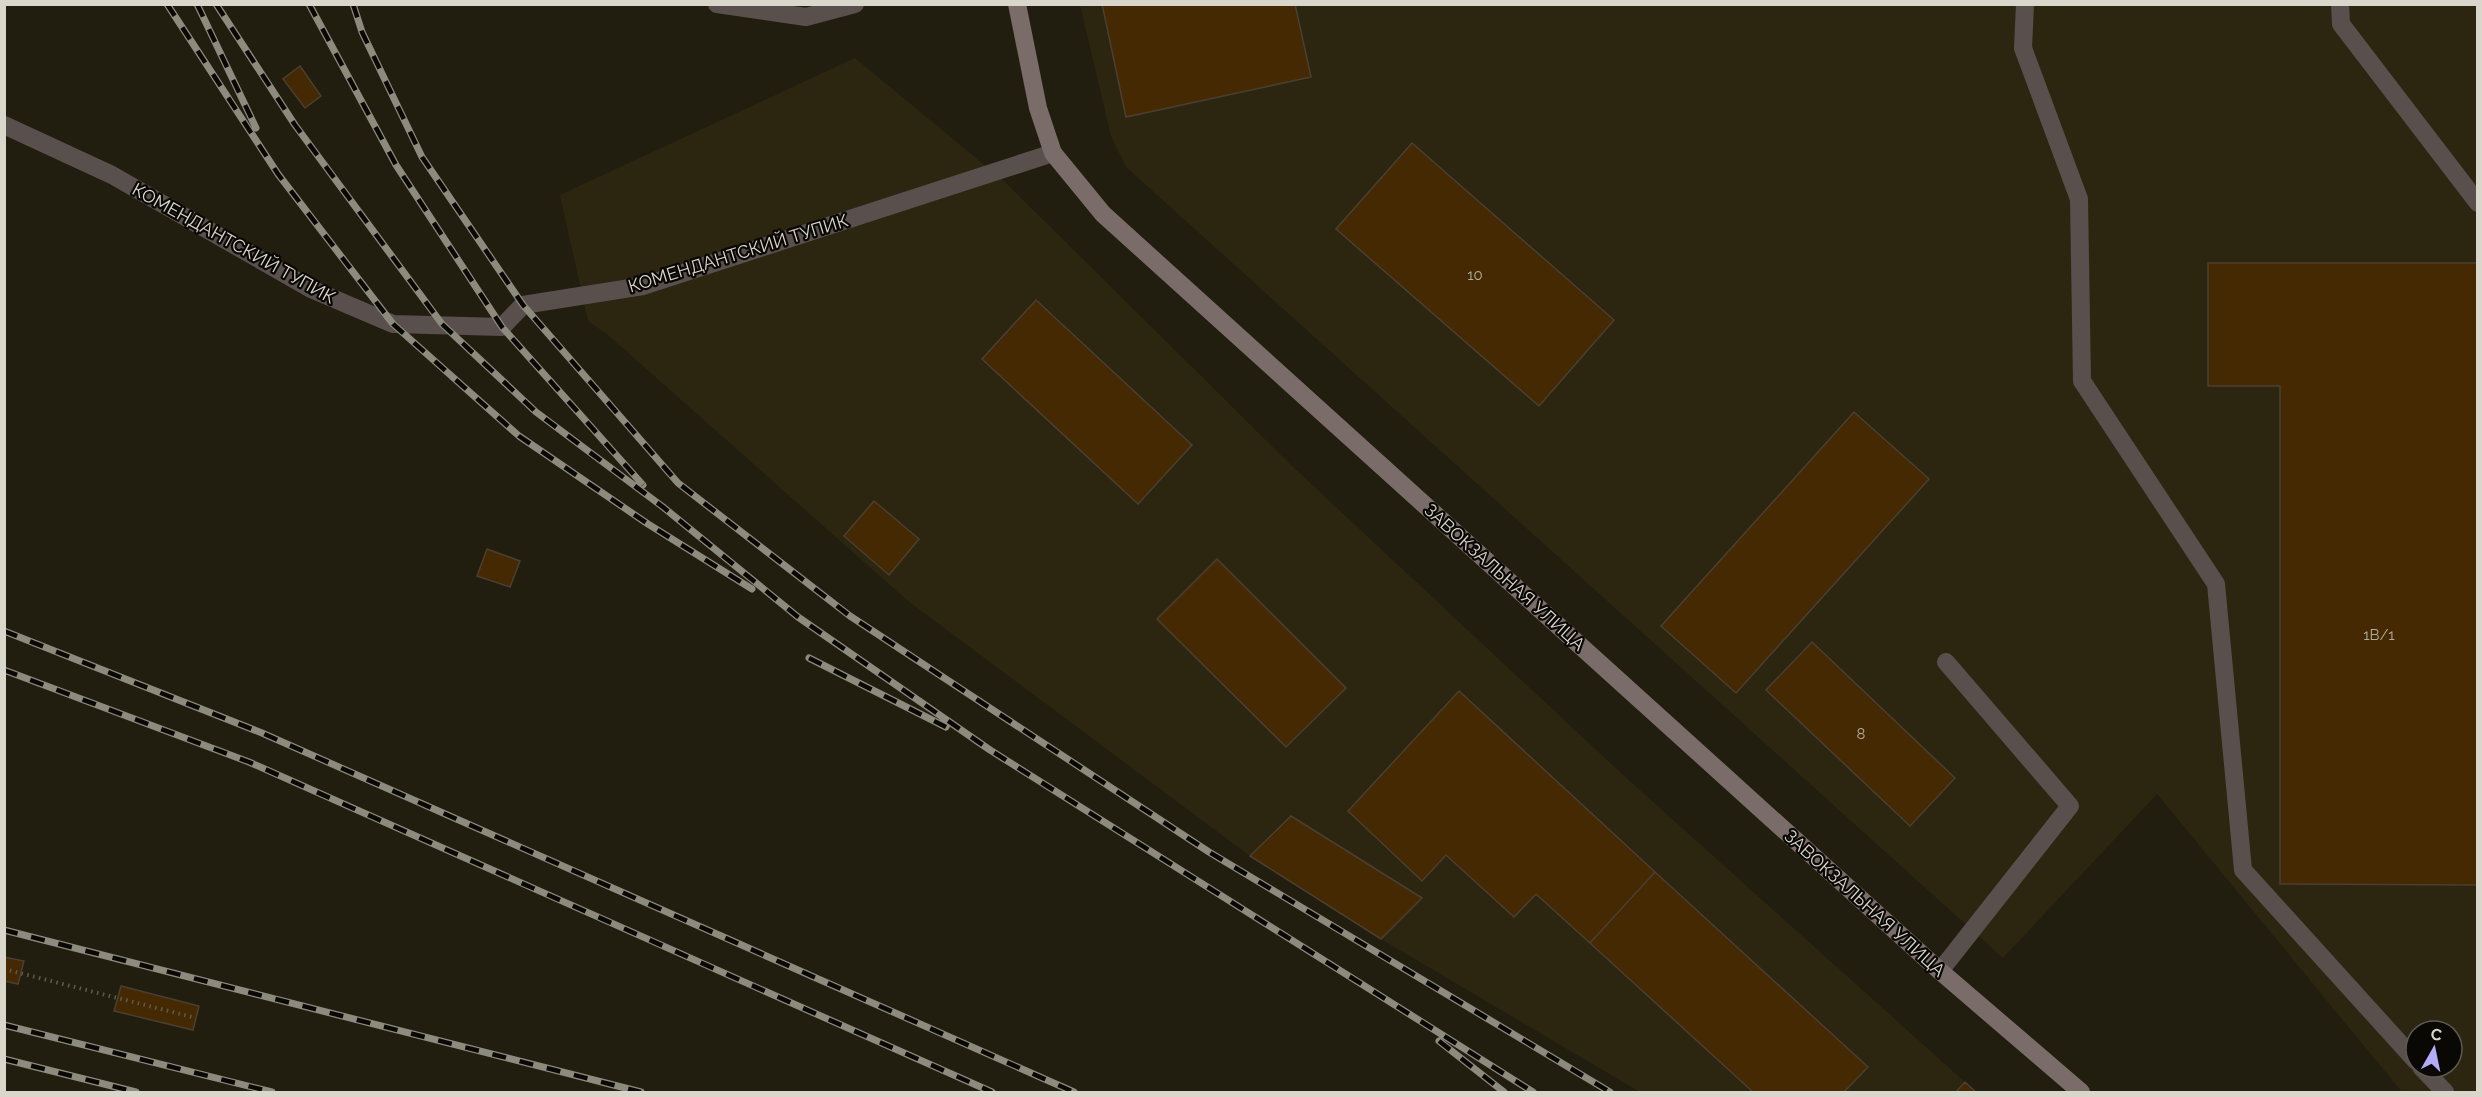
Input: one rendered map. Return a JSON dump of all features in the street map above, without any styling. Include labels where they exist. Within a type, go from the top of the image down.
[{"type":"main road","name":"ЗАВОКЗАЛЬНАЯ УЛИЦА","points":[[1017,4],[1038,108],[1053,153],[1103,214],[1940,971],[2081,1092]]},
{"type":"street","points":[[717,4],[806,17],[855,4]]},
{"type":"street","points":[[2025,4],[2023,48],[2079,199],[2082,381],[2216,584],[2243,870],[2404,1048]]},
{"type":"street","points":[[2340,4],[2341,24],[2478,203]]},
{"type":"street","name":"КОМЕНДАНТСКИЙ ТУПИК","points":[[4,125],[112,175],[311,289],[393,324],[502,327],[523,305],[643,286],[1053,153]]},
{"type":"street","points":[[1940,971],[2070,806],[1946,662]]},
{"type":"street","points":[[2433,1079],[2445,1092]]},
{"type":"path","points":[[4,969],[196,1018]]},
{"type":"shaded area","points":[[1080,5],[2477,5],[2477,1092],[2402,1092],[2157,794],[2003,958],[1126,167],[1111,136]]},
{"type":"shaded area","points":[[855,58],[1006,183],[1293,467],[1622,774],[1976,1092],[1640,1092],[1381,939],[1250,856],[908,601],[608,335],[588,321],[560,195]]},
{"type":"building","points":[[1102,4],[1295,4],[1311,77],[1126,117]]},
{"type":"building","points":[[300,66],[321,96],[305,108],[283,79]]},
{"type":"building","points":[[1412,143],[1614,320],[1539,406],[1336,229]]},
{"type":"building","points":[[2208,263],[2478,263],[2478,885],[2280,884],[2280,386],[2208,386]]},
{"type":"building","points":[[1036,300],[1192,445],[1138,504],[982,359]]},
{"type":"building","points":[[1854,412],[1929,479],[1736,693],[1661,626]]},
{"type":"building","points":[[874,501],[919,539],[889,575],[844,536]]},
{"type":"building","points":[[487,549],[520,561],[510,587],[477,576]]},
{"type":"building","points":[[1217,559],[1346,688],[1286,747],[1157,619]]},
{"type":"building","points":[[1812,642],[1955,778],[1910,826],[1766,690]]},
{"type":"building","points":[[1459,691],[1655,872],[1590,943],[1536,894],[1514,917],[1446,855],[1422,881],[1348,811]]},
{"type":"building","points":[[1291,816],[1422,898],[1381,939],[1250,856]]},
{"type":"building","points":[[1655,872],[1868,1067],[1844,1092],[1753,1092],[1590,943]]},
{"type":"building","points":[[4,957],[24,961],[18,984],[4,981]]},
{"type":"building","points":[[121,986],[199,1006],[193,1030],[114,1011]]},
{"type":"building","points":[[1965,1082],[1976,1092],[1956,1092]]},
{"type":"railway","points":[[167,4],[278,174],[393,324],[519,436],[648,524],[752,589]]},
{"type":"railway","points":[[197,4],[256,128]]},
{"type":"railway","points":[[216,4],[295,125],[442,324],[536,412],[663,507],[798,617],[990,750],[1533,1092]]},
{"type":"railway","points":[[309,4],[396,165],[502,327],[643,485]]},
{"type":"railway","points":[[353,4],[362,32],[422,157],[523,305],[678,483],[850,616],[1209,852],[1610,1092]]},
{"type":"railway","points":[[4,631],[262,733],[1074,1092]]},
{"type":"railway","points":[[809,658],[946,727]]},
{"type":"railway","points":[[4,670],[249,762],[992,1092]]},
{"type":"railway","points":[[4,930],[641,1092]]},
{"type":"railway","points":[[4,1025],[272,1092]]},
{"type":"railway","points":[[1439,1041],[1504,1092]]},
{"type":"railway","points":[[4,1059],[136,1092]]}]
